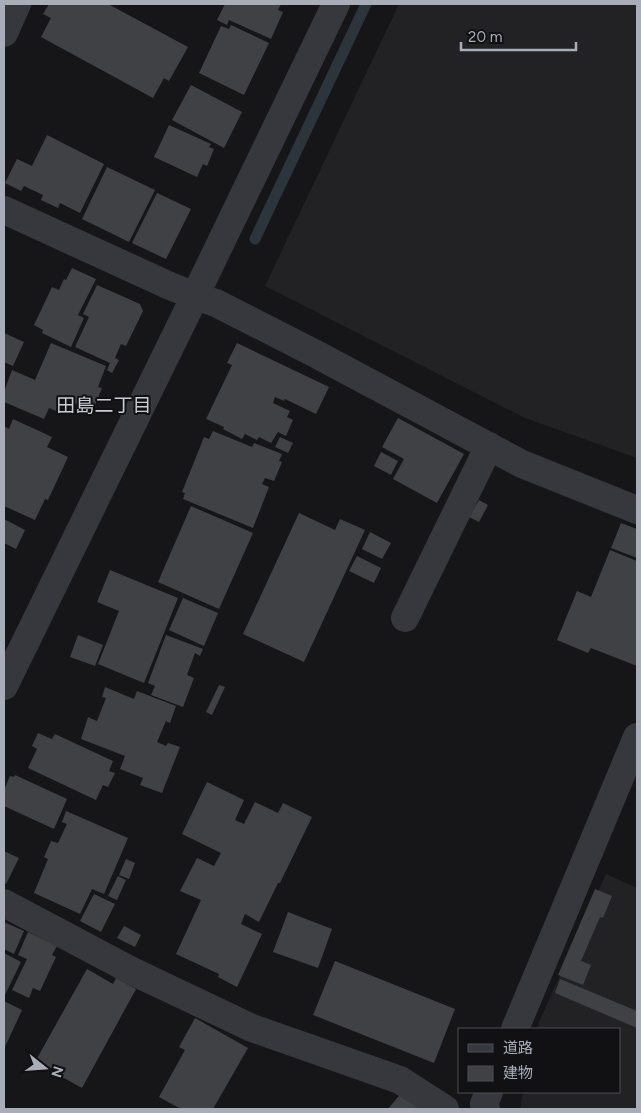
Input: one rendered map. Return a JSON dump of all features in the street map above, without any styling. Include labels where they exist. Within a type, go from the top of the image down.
[{"type":"street","points":[[4,33],[17,4]]},
{"type":"street","points":[[4,686],[196,296],[336,4]]},
{"type":"street","points":[[4,210],[170,286],[216,303],[522,464],[637,510]]},
{"type":"street","points":[[405,618],[489,446]]},
{"type":"street","points":[[515,1028],[637,737]]},
{"type":"street","points":[[4,903],[134,972],[252,1028],[400,1080],[445,1109]]},
{"type":"street","points":[[486,1109],[484,1104],[489,1093]]},
{"type":"shaded area","points":[[399,4],[637,4],[637,458],[525,418],[265,286]]},
{"type":"shaded area","points":[[606,874],[637,888],[637,1109],[520,1109],[523,1093],[621,1093],[621,1028],[538,1028],[539,1022]]},
{"type":"building","points":[[49,4],[108,4],[188,47],[169,81],[164,78],[153,98],[41,37],[51,18],[43,14]]},
{"type":"building","points":[[225,4],[281,4],[278,10],[283,12],[271,39],[229,20],[227,25],[217,20]]},
{"type":"building","points":[[231,25],[269,43],[244,95],[199,73],[221,26],[229,29]]},
{"type":"building","points":[[191,85],[242,112],[224,148],[172,120]]},
{"type":"building","points":[[169,125],[211,144],[209,147],[214,149],[207,166],[203,164],[197,177],[154,157]]},
{"type":"building","points":[[47,135],[104,164],[80,213],[60,203],[58,208],[41,200],[43,195],[24,186],[21,191],[5,183],[17,159],[32,166]]},
{"type":"building","points":[[107,167],[155,190],[129,242],[82,219]]},
{"type":"building","points":[[157,193],[191,209],[166,259],[132,243]]},
{"type":"building","points":[[72,268],[96,279],[78,315],[84,318],[71,347],[42,333],[43,330],[34,325],[52,287],[59,290]]},
{"type":"building","points":[[97,285],[140,304],[143,311],[126,346],[121,344],[115,358],[119,360],[112,373],[107,370],[110,363],[75,347],[89,317],[83,314]]},
{"type":"building","points":[[4,333],[24,342],[13,366],[4,362]]},
{"type":"building","points":[[51,343],[106,366],[98,387],[102,388],[93,410],[61,398],[56,411],[49,408],[44,419],[4,402],[4,392],[12,370],[35,380]]},
{"type":"building","points":[[237,343],[329,387],[316,414],[285,399],[284,401],[275,397],[273,403],[290,411],[287,417],[293,420],[286,436],[278,432],[271,443],[259,437],[257,440],[245,434],[242,439],[223,429],[224,427],[206,419],[232,365],[227,363]]},
{"type":"building","points":[[398,418],[464,454],[437,503],[393,479],[404,459],[382,447]]},
{"type":"building","points":[[13,419],[52,437],[47,447],[68,457],[48,500],[45,499],[35,520],[4,506],[4,426],[9,429]]},
{"type":"building","points":[[213,431],[252,447],[254,443],[282,454],[279,461],[282,462],[274,481],[265,478],[262,484],[269,487],[253,528],[183,499],[185,493],[182,492],[204,437],[209,439]]},
{"type":"building","points":[[280,437],[293,443],[288,453],[275,447]]},
{"type":"building","points":[[381,452],[398,461],[391,475],[374,466]]},
{"type":"building","points":[[479,500],[488,505],[479,522],[469,517]]},
{"type":"building","points":[[191,506],[253,533],[219,609],[158,582]]},
{"type":"building","points":[[299,513],[335,530],[340,519],[365,530],[304,662],[243,634]]},
{"type":"building","points":[[4,519],[25,530],[16,549],[4,543]]},
{"type":"building","points":[[621,523],[637,529],[637,558],[611,548]]},
{"type":"building","points":[[370,532],[391,543],[382,559],[362,549]]},
{"type":"building","points":[[610,550],[637,561],[637,666],[591,648],[588,653],[557,640],[577,591],[591,597]]},
{"type":"building","points":[[357,556],[381,568],[374,583],[349,571]]},
{"type":"building","points":[[110,570],[178,598],[144,683],[98,664],[119,611],[97,602]]},
{"type":"building","points":[[183,598],[218,613],[204,646],[169,630]]},
{"type":"building","points":[[78,635],[103,645],[95,666],[70,657]]},
{"type":"building","points":[[166,635],[203,649],[200,656],[195,653],[187,675],[194,678],[183,707],[151,695],[155,686],[148,683]]},
{"type":"building","points":[[219,685],[225,687],[212,715],[206,712]]},
{"type":"building","points":[[105,687],[134,699],[137,691],[176,706],[170,723],[166,721],[157,742],[166,746],[168,743],[180,747],[162,793],[140,785],[143,778],[120,769],[125,756],[81,739],[88,717],[97,721],[106,698],[102,697]]},
{"type":"building","points":[[38,733],[52,739],[55,734],[113,761],[109,771],[115,773],[108,787],[103,785],[96,800],[28,768],[37,749],[32,746]]},
{"type":"building","points":[[15,775],[67,799],[54,829],[4,806],[4,790],[10,776],[14,777]]},
{"type":"building","points":[[207,782],[244,800],[235,820],[244,824],[255,802],[278,813],[283,803],[312,817],[259,922],[245,914],[241,924],[262,934],[237,987],[218,977],[219,974],[176,954],[201,900],[180,891],[197,858],[214,866],[221,853],[182,834]]},
{"type":"building","points":[[66,811],[128,838],[104,894],[92,889],[80,914],[34,893],[48,859],[44,857],[51,841],[58,843],[67,824],[62,822]]},
{"type":"building","points":[[4,851],[19,858],[6,884],[4,883]]},
{"type":"building","points":[[126,859],[135,863],[129,879],[119,875]]},
{"type":"building","points":[[118,876],[126,880],[117,900],[108,896]]},
{"type":"building","points":[[595,889],[612,896],[603,918],[600,917],[581,961],[591,965],[583,985],[558,975]]},
{"type":"building","points":[[94,894],[115,904],[101,932],[80,921]]},
{"type":"building","points":[[288,912],[332,929],[318,968],[273,952]]},
{"type":"building","points":[[4,922],[24,931],[14,954],[4,949]]},
{"type":"building","points":[[124,926],[141,935],[135,947],[117,938]]},
{"type":"building","points":[[28,932],[57,946],[52,955],[56,957],[40,991],[33,988],[29,998],[12,990],[27,959],[18,955]]},
{"type":"building","points":[[4,953],[21,962],[4,997]]},
{"type":"building","points":[[335,961],[455,1009],[434,1063],[313,1015]]},
{"type":"building","points":[[87,969],[113,984],[116,978],[136,989],[82,1088],[35,1062]]},
{"type":"building","points":[[560,979],[637,1011],[637,1028],[555,993]]},
{"type":"building","points":[[4,1001],[22,1010],[4,1049]]},
{"type":"building","points":[[195,1018],[248,1048],[213,1109],[181,1109],[159,1097],[185,1050],[179,1047]]},
{"type":"building","points":[[403,1091],[428,1109],[388,1109]]},
{"type":"waterway","points":[[255,239],[366,4]]},
{"type":"district","name":"田島二丁目","points":[[104,405]]}]
